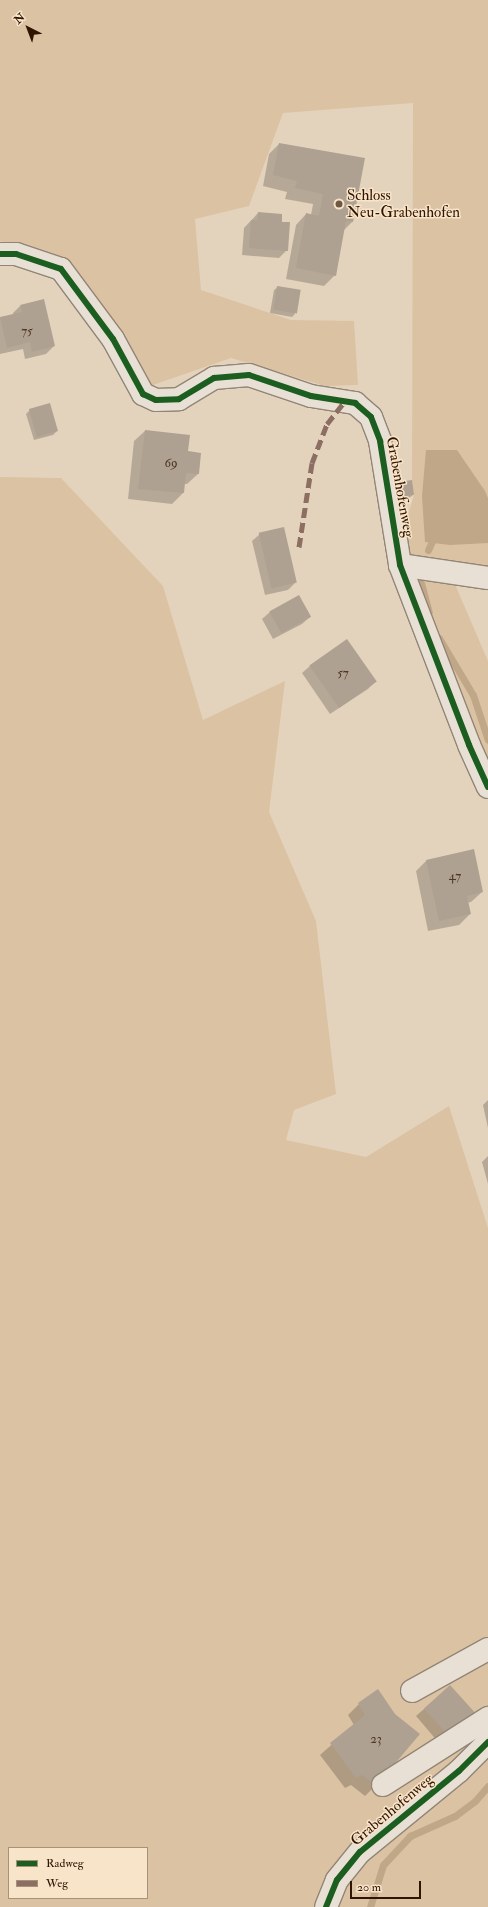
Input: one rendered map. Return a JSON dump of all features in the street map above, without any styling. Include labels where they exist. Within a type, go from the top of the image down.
[{"type":"street","name":"Grabenhofenweg","points":[[0,254],[16,254],[62,269],[114,339],[143,394],[156,400],[179,399],[214,378],[248,375],[311,396],[355,403],[371,417],[380,440],[400,566],[466,738],[488,788]]},
{"type":"street","points":[[400,566],[488,578]]},
{"type":"street","points":[[412,1691],[488,1649]]},
{"type":"street","points":[[383,1785],[488,1718]]},
{"type":"street","name":"Grabenhofenweg","points":[[326,1907],[336,1880],[360,1852],[459,1771],[488,1742]]},
{"type":"shaded area","points":[[0,0],[488,0],[488,568],[454,582],[488,661],[488,787],[400,565],[404,529],[414,495],[412,480],[413,103],[283,113],[249,206],[195,219],[201,290],[291,320],[354,321],[358,385],[325,386],[231,358],[150,386],[72,267],[0,241]]},
{"type":"shaded area","points":[[426,450],[457,450],[485,491],[488,498],[488,543],[450,545],[425,542],[422,496]]},
{"type":"shaded area","points":[[0,477],[61,478],[163,586],[203,720],[285,681],[269,812],[316,921],[336,1094],[294,1110],[286,1140],[366,1157],[449,1106],[488,1228],[488,1907],[0,1907]]},
{"type":"building","name":"Schloss Neu-Grabenhofen","points":[[279,143],[365,158],[353,222],[346,221],[336,276],[296,268],[306,213],[319,216],[323,194],[295,188],[297,181],[273,175]]},
{"type":"building","points":[[258,212],[282,214],[282,222],[290,222],[288,251],[249,248],[251,220],[257,220]]},
{"type":"building","points":[[277,286],[301,290],[297,313],[273,310]]},
{"type":"building","points":[[44,299],[55,346],[32,352],[30,342],[7,348],[0,317],[22,312],[20,305]]},
{"type":"building","points":[[50,403],[58,431],[37,437],[29,409]]},
{"type":"building","points":[[145,430],[190,435],[188,451],[201,453],[199,474],[186,473],[184,493],[138,489]]},
{"type":"building","points":[[412,480],[414,495],[400,497],[398,482]]},
{"type":"building","points":[[284,527],[297,583],[271,588],[259,533]]},
{"type":"building","points":[[299,595],[311,617],[281,633],[269,611]]},
{"type":"building","points":[[347,639],[377,682],[339,708],[309,665]]},
{"type":"building","points":[[474,849],[483,892],[467,896],[471,914],[439,921],[426,860]]},
{"type":"building","points":[[450,1685],[475,1713],[449,1737],[424,1708]]},
{"type":"building","points":[[378,1689],[395,1714],[420,1734],[376,1786],[362,1775],[356,1778],[330,1743],[365,1715],[358,1703]]},
{"type":"waterway","points":[[428,550],[435,535]]},
{"type":"waterway","points":[[421,583],[429,612]]},
{"type":"waterway","points":[[439,638],[473,695],[488,740]]},
{"type":"waterway","points":[[370,1907],[383,1865],[410,1836],[455,1816],[475,1801],[488,1786]]},
{"type":"marked path","points":[[299,547],[312,463],[327,424],[345,401]]},
{"type":"cycle path","points":[[0,254],[16,254],[61,269],[113,339],[143,394],[156,400],[179,399],[214,378],[249,375],[311,396],[355,403],[371,417],[380,441],[400,565],[469,745],[488,787]]},
{"type":"cycle path","points":[[326,1907],[337,1880],[360,1852],[459,1771],[488,1742]]},
{"type":"place","name":"Schloss Neu-Grabenhofen","points":[[339,204]]}]
